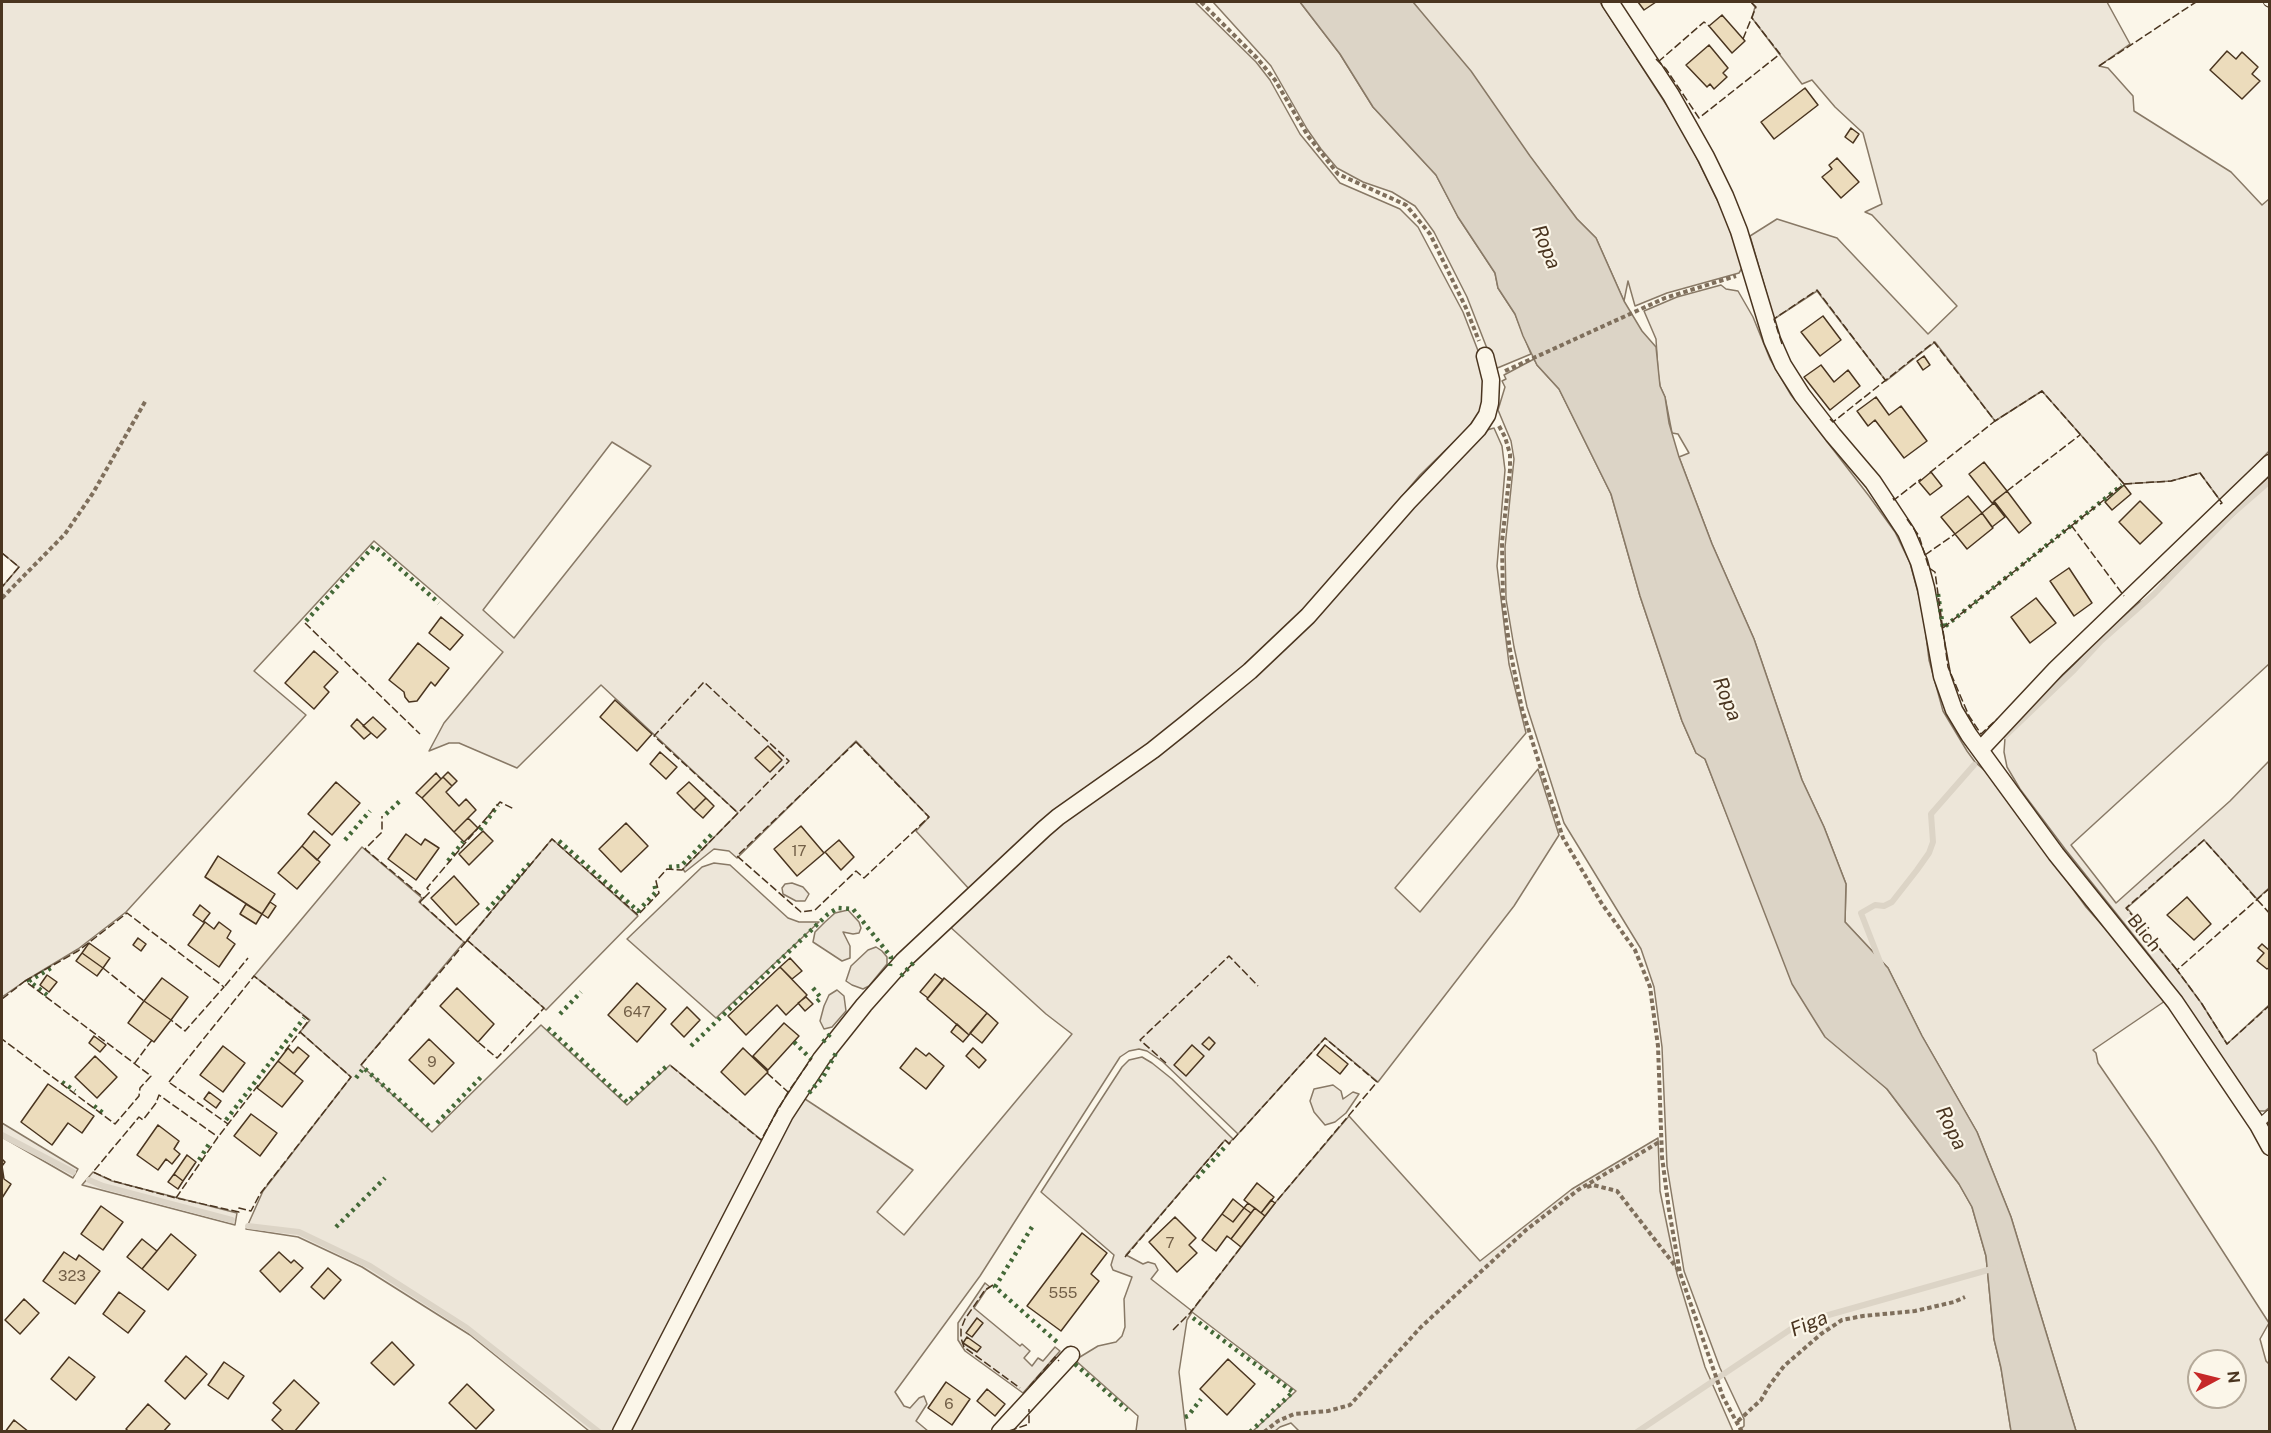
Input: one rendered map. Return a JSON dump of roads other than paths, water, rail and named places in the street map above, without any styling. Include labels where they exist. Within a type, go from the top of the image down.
[{"type":"street","name":"Blich","points":[[1610,2],[1671,95],[1706,156],[1739,231],[1772,340],[1783,364],[1808,403],[1873,482],[1906,532],[1919,562],[1926,588],[1944,681],[1954,711],[2056,854],[2175,1002],[2264,1119],[2270,1147]]},
{"type":"street","points":[[621,1430],[785,1114],[821,1059],[864,1005],[903,961],[1051,823],[1154,750],[1281,643],[1315,608],[1408,502],[1478,429],[1487,415],[1490,403],[1490,378],[1485,356]]},
{"type":"street","points":[[1981,749],[2056,669],[2270,464]]},
{"type":"street","points":[[1000,1431],[1071,1355]]},
{"type":"water","name":"Ropa","points":[[1300,2],[1413,2],[1471,71],[1577,219],[1596,238],[1624,301],[1642,331],[1656,347],[1660,386],[1665,397],[1669,423],[1679,457],[1712,544],[1754,639],[1802,780],[1824,827],[1846,884],[1845,922],[1888,968],[1922,1036],[1977,1132],[2011,1217],[2076,1431],[2011,1431],[1994,1339],[1986,1256],[1972,1207],[1959,1184],[1887,1089],[1825,1037],[1792,984],[1705,759],[1696,753],[1682,721],[1640,596],[1611,494],[1559,389],[1537,365],[1515,314],[1498,288],[1495,273],[1458,217],[1436,175],[1373,107],[1340,54]]},
{"type":"waterway","points":[[2005,736],[2101,641],[2154,594],[2232,514],[2270,481]]},
{"type":"waterway","points":[[1882,967],[1861,913],[1875,905],[1884,906],[1892,902],[1917,870],[1929,853],[1933,842],[1931,814],[1974,765]]},
{"type":"waterway","points":[[2,1135],[73,1172]]},
{"type":"waterway","points":[[89,1180],[103,1186],[232,1220]]},
{"type":"waterway","points":[[248,1226],[299,1232],[370,1266],[467,1328],[599,1432]]},
{"type":"waterway","name":"Figa","points":[[1637,1432],[1800,1323],[1995,1268]]}]
